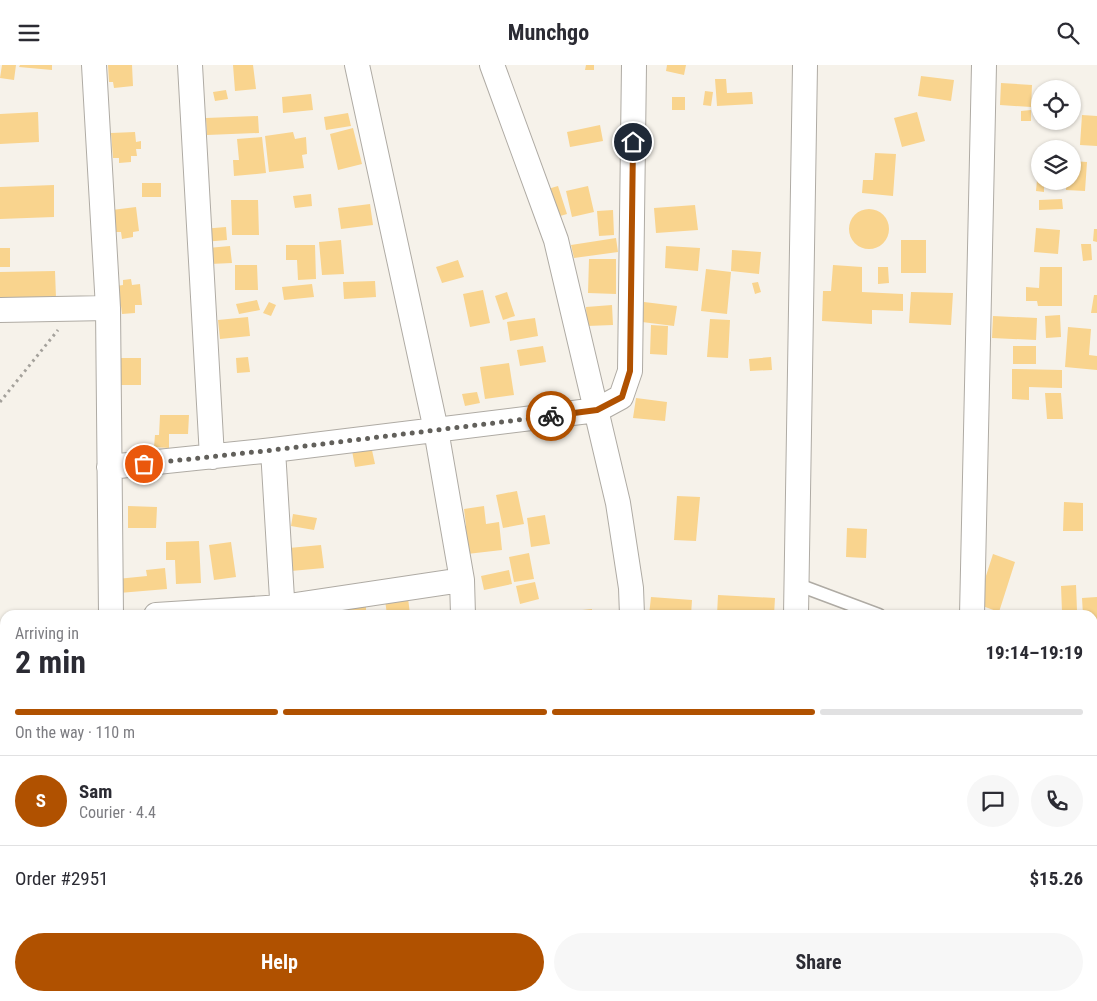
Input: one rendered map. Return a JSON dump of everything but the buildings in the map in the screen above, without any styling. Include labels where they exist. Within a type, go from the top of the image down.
[{"type":"street","points":[[94,65],[108,308],[110,610]]},
{"type":"street","points":[[190,65],[212,457]]},
{"type":"street","points":[[357,65],[436,430],[462,580],[463,610]]},
{"type":"street","points":[[492,65],[556,240],[618,503],[631,588],[632,610]]},
{"type":"street","points":[[109,467],[273,450],[597,410],[622,397],[630,371],[634,65]]},
{"type":"street","points":[[796,610],[805,65]]},
{"type":"street","points":[[972,610],[984,65]]},
{"type":"street","points":[[0,310],[108,308]]},
{"type":"street","points":[[273,450],[283,610]]},
{"type":"street","points":[[289,610],[462,580]]},
{"type":"lane","points":[[796,584],[866,610]]},
{"type":"path","points":[[0,402],[50,339],[80,309]]},
{"type":"way so far","points":[[144,464],[551,416]]},
{"type":"route","points":[[551,416],[597,410],[622,397],[630,371],[633,142]]}]
